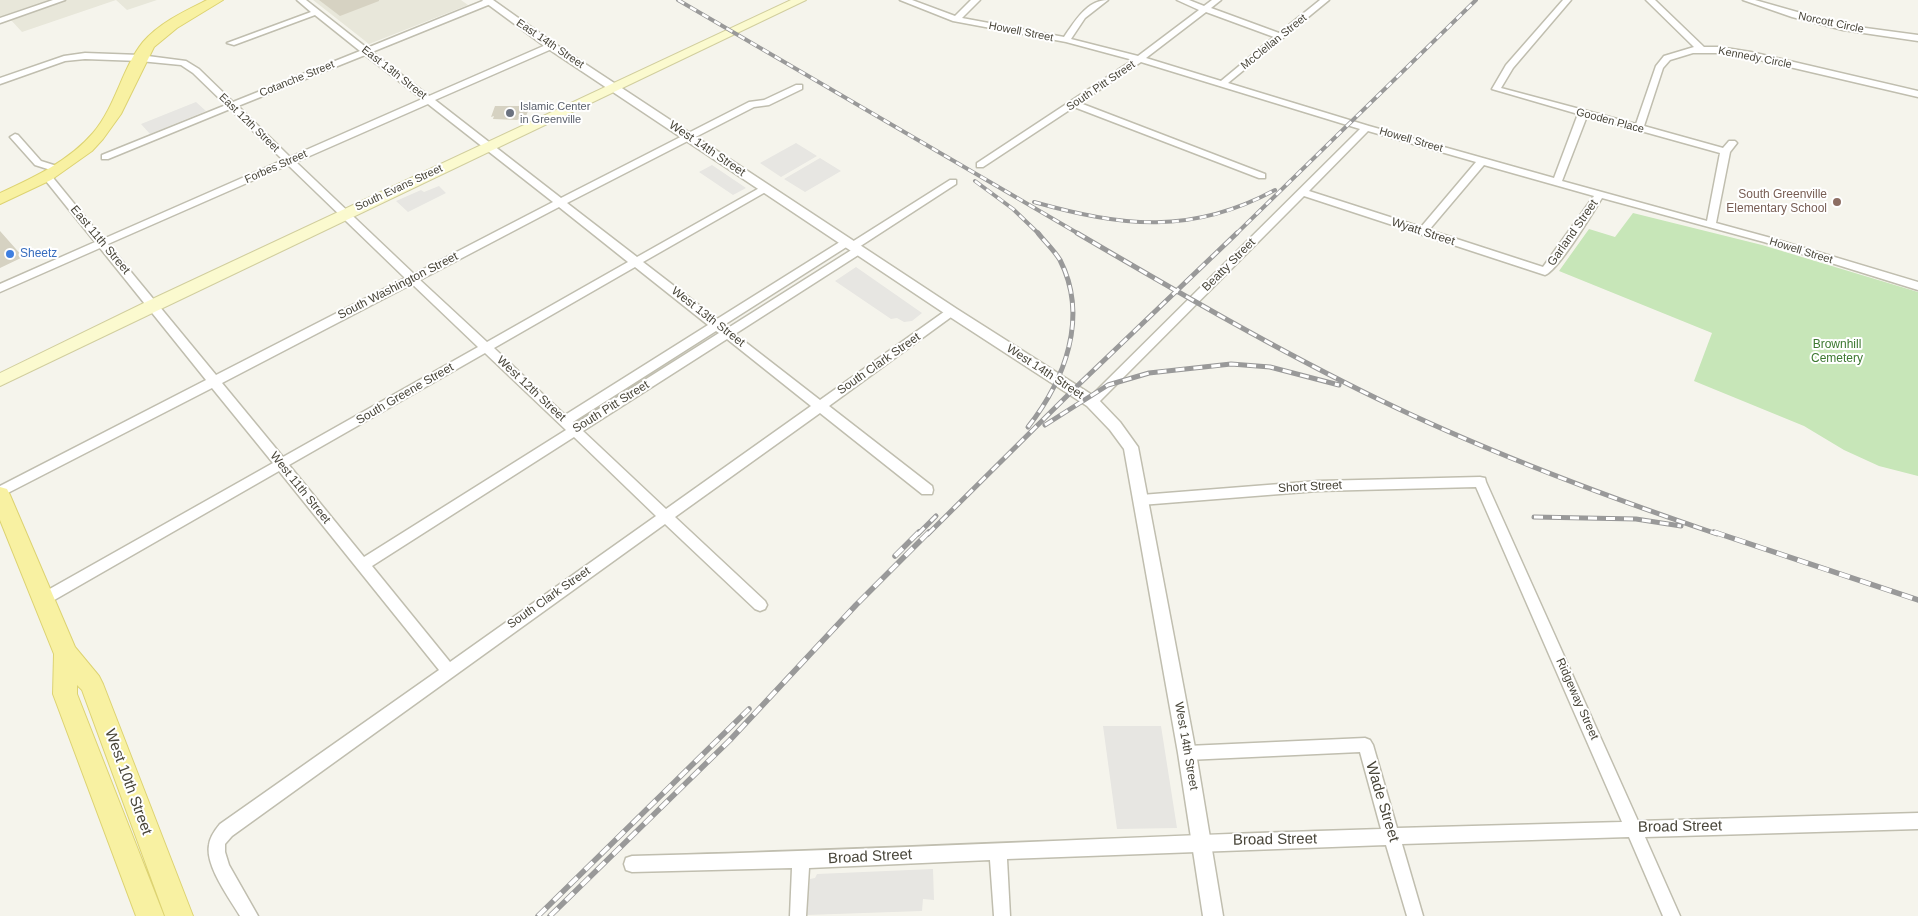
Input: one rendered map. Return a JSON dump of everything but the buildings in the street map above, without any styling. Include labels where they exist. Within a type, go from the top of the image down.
[{"type":"main road","points":[[0,199],[52,173],[88,147],[110,122],[148,45],[158,35],[192,12],[217,0]]},
{"type":"main road","name":"South Evans Street","points":[[0,380],[344,214],[800,0]]},
{"type":"main road","name":"West 10th Street","points":[[0,493],[66,654],[91,684],[179,916]]},
{"type":"main road","name":"West 10th Street","points":[[66,654],[65,694],[150,916]]},
{"type":"street","points":[[0,21],[61,0]]},
{"type":"street","name":"East 13th Street","points":[[301,0],[488,146]]},
{"type":"street","name":"Howell Street","points":[[904,0],[937,14],[956,19],[1066,40],[1140,59],[1366,128],[1711,224],[1918,286]]},
{"type":"street","points":[[956,19],[976,0]]},
{"type":"street","points":[[1066,40],[1082,16],[1104,0]]},
{"type":"street","points":[[1181,0],[1282,36]]},
{"type":"street","name":"South Pitt Street","points":[[980,165],[1075,104],[1140,59],[1217,0]]},
{"type":"street","name":"McClellan Street","points":[[1222,84],[1325,0]]},
{"type":"street","name":"Gooden Place","points":[[1567,0],[1509,67],[1496,89],[1724,151]]},
{"type":"street","points":[[1650,0],[1702,50]]},
{"type":"street","name":"Norcott Circle","points":[[1747,0],[1835,25],[1918,38]]},
{"type":"street","name":"East 14th Street","points":[[489,1],[551,46],[614,87]]},
{"type":"street","name":"Cotanche Street","points":[[105,157],[489,1]]},
{"type":"street","points":[[231,44],[317,12]]},
{"type":"street","name":"Forbes Street","points":[[0,288],[551,46]]},
{"type":"street","name":"Kennedy Circle","points":[[1639,128],[1659,68],[1667,58],[1683,52],[1719,50],[1751,55],[1918,94]]},
{"type":"street","name":"East 12th Street","points":[[0,81],[64,59],[85,56],[140,58],[183,63],[196,71],[344,214]]},
{"type":"street","name":"West 14th Street","points":[[614,87],[952,312],[1092,402],[1115,426],[1131,447],[1187,753],[1213,916]]},
{"type":"street","name":"South Washington Street","points":[[0,493],[688,136],[752,104],[766,103],[799,87]]},
{"type":"street","points":[[1075,104],[1262,176]]},
{"type":"street","points":[[1557,182],[1583,114]]},
{"type":"street","name":"Beatty Street","points":[[1092,402],[1366,128]]},
{"type":"street","points":[[15,137],[38,163],[52,173]]},
{"type":"street","points":[[1711,224],[1724,151],[1732,143]]},
{"type":"street","name":"West 13th Street","points":[[488,146],[927,490]]},
{"type":"street","points":[[1422,232],[1482,161]]},
{"type":"street","name":"East 11th Street","points":[[52,173],[102,243],[153,305]]},
{"type":"street","name":"South Pitt Street","points":[[363,564],[728,333],[853,246],[953,182]]},
{"type":"street","name":"South Greene Street","points":[[44,599],[766,188]]},
{"type":"street","name":"Wyatt Street","points":[[1302,192],[1545,271]]},
{"type":"street","name":"Garland Street","points":[[1545,271],[1555,260],[1600,194]]},
{"type":"street","name":"West 12th Street","points":[[344,214],[760,605]]},
{"type":"street","name":"South Pitt Street","points":[[565,421],[717,324],[853,246]]},
{"type":"street","name":"West 11th Street","points":[[153,305],[448,670]]},
{"type":"street","name":"South Clark Street","points":[[250,916],[221,866],[217,854],[217,843],[226,830],[952,312]]},
{"type":"street","name":"Short Street","points":[[1141,500],[1318,486],[1480,482]]},
{"type":"street","name":"Ridgeway Street","points":[[1480,482],[1635,828],[1672,916]]},
{"type":"street","name":"Wade Street","points":[[1187,753],[1365,745],[1414,916]]},
{"type":"street","name":"Broad Street","points":[[632,864],[801,860],[1202,842],[1393,838],[1635,828],[1918,821]]},
{"type":"street","points":[[998,850],[1002,916]]},
{"type":"street","points":[[798,916],[801,860]]},
{"type":"shaded area","points":[[0,0],[116,0],[22,32],[11,20],[0,24]]},
{"type":"shaded area","points":[[116,0],[157,0],[127,10]]},
{"type":"shaded area","points":[[313,0],[461,0],[468,5],[369,44]]},
{"type":"shaded area","points":[[196,102],[206,111],[150,134],[141,124]]},
{"type":"shaded area","points":[[796,143],[817,156],[781,177],[760,163]]},
{"type":"shaded area","points":[[820,158],[841,171],[805,192],[784,179]]},
{"type":"shaded area","points":[[712,165],[746,188],[733,195],[699,172]]},
{"type":"shaded area","points":[[439,186],[446,193],[408,212],[396,201],[421,190],[424,192]]},
{"type":"shaded area","points":[[856,267],[922,313],[912,321],[904,322],[897,318],[891,319],[835,281]]},
{"type":"shaded area","points":[[1103,726],[1161,726],[1177,828],[1117,829]]},
{"type":"shaded area","points":[[933,869],[934,900],[923,899],[922,911],[806,915],[810,879],[815,878],[817,874]]},
{"type":"green space","name":"Brownhill Cemetery","points":[[1633,213],[1762,245],[1918,292],[1918,476],[1879,466],[1844,450],[1804,426],[1694,381],[1712,333],[1559,271],[1589,229],[1615,237]]},
{"type":"railway","points":[[678,0],[1079,234]]},
{"type":"railway","points":[[1236,234],[1476,0]]},
{"type":"railway","points":[[975,181],[1013,209],[1038,233]]},
{"type":"railway","points":[[1034,202],[1097,217],[1156,222],[1185,220],[1214,214],[1244,204],[1275,190]]},
{"type":"railway","points":[[1028,427],[1053,389],[1062,369],[1069,347],[1072,325],[1072,304],[1068,282],[1060,260],[1038,233]]},
{"type":"railway","points":[[1077,233],[1177,291]]},
{"type":"railway","points":[[1177,291],[1237,233]]},
{"type":"railway","points":[[928,534],[1073,390],[1177,291]]},
{"type":"railway","points":[[1177,291],[1340,380],[1461,437],[1545,472],[1717,534]]},
{"type":"railway","points":[[1045,425],[1108,385],[1149,373],[1231,364],[1270,367],[1339,385]]},
{"type":"railway","points":[[918,534],[936,516]]},
{"type":"railway","points":[[1534,517],[1636,519],[1681,526]]},
{"type":"railway","points":[[895,556],[919,532]]},
{"type":"railway","points":[[550,916],[730,740],[856,605],[929,532]]},
{"type":"railway","points":[[1714,532],[1918,600]]},
{"type":"railway","points":[[538,916],[749,709]]},
{"type":"place","name":"Islamic Center in Greenville","points":[[510,113]]},
{"type":"place","name":"South Greenville Elementary School","points":[[1837,202]]},
{"type":"place","name":"Sheetz","points":[[10,254]]}]
